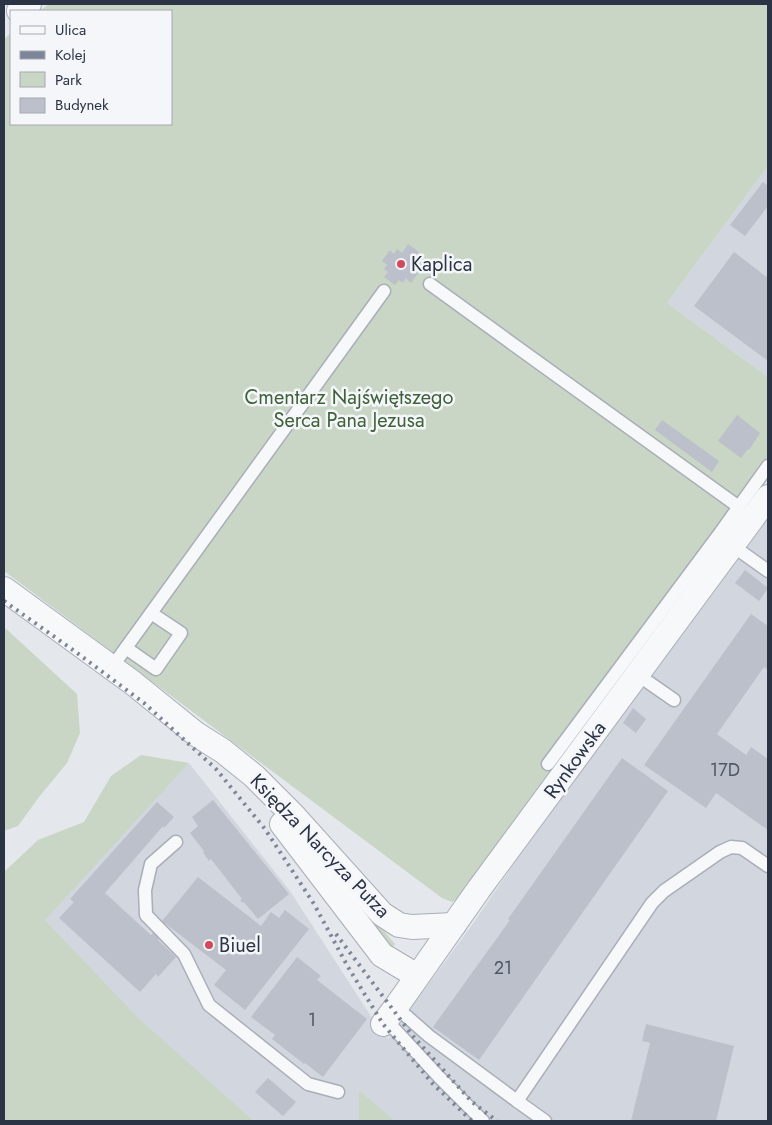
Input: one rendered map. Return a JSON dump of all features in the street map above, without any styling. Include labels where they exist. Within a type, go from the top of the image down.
[{"type":"street","name":"Rynkowska","points":[[389,1017],[479,889],[768,497]]},
{"type":"street","name":"Księdza Narcyza Putza","points":[[4,589],[112,667],[196,734],[223,751],[264,786],[300,822],[382,914],[399,925],[412,927],[454,925]]},
{"type":"street","name":"Księdza Narcyza Putza","points":[[196,734],[285,827],[382,955],[417,976]]},
{"type":"lane","points":[[430,284],[739,507]]},
{"type":"lane","points":[[112,667],[384,291]]},
{"type":"lane","points":[[548,764],[768,466]]},
{"type":"lane","points":[[733,546],[768,571]]},
{"type":"lane","points":[[126,648],[156,669],[181,633],[151,613]]},
{"type":"lane","points":[[638,675],[674,700]]},
{"type":"lane","points":[[176,842],[151,864],[145,890],[146,915],[184,954],[209,1005],[308,1084],[338,1092]]},
{"type":"lane","points":[[517,1101],[652,903],[664,890],[720,852],[731,847],[742,848],[768,866]]},
{"type":"lane","points":[[389,1017],[428,1036],[545,1121]]},
{"type":"lane","points":[[389,1017],[440,1079],[483,1121]]},
{"type":"shaded area","points":[[768,166],[768,377],[667,303]]},
{"type":"shaded area","points":[[768,492],[768,1121],[394,1121],[359,1090],[359,1121],[254,1121],[137,1018],[44,919],[189,763],[290,891],[372,1018],[388,1039],[472,925]]},
{"type":"green space","name":"Cmentarz Najświętszego Serca Pana Jezusa","points":[[49,4],[768,4],[768,166],[667,303],[768,377],[768,476],[458,899],[452,902],[442,898],[4,571],[4,39],[10,34],[10,125],[172,125],[172,10],[40,10]]},
{"type":"green space","points":[[4,627],[77,694],[80,733],[67,763],[18,826],[4,831]]},
{"type":"green space","points":[[141,755],[189,763],[45,920],[138,1018],[254,1121],[4,1121],[4,872],[38,840],[84,822],[111,776]]},
{"type":"green space","points":[[359,906],[364,906],[395,944],[394,946],[385,943]]},
{"type":"green space","points":[[359,1090],[395,1121],[359,1121]]},
{"type":"building","points":[[763,182],[768,186],[768,206],[745,236],[730,225]]},
{"type":"building","name":"Kaplica","points":[[408,244],[419,252],[413,261],[417,264],[414,268],[419,272],[411,283],[406,278],[403,283],[399,280],[395,285],[384,277],[388,272],[384,269],[387,265],[382,261],[390,250],[394,254],[397,249],[402,253]]},
{"type":"building","points":[[734,252],[768,278],[768,361],[694,306]]},
{"type":"building","points":[[737,415],[760,433],[749,450],[741,458],[718,441]]},
{"type":"building","points":[[662,420],[719,461],[712,472],[655,430]]},
{"type":"building","points":[[745,570],[768,588],[759,601],[735,583]]},
{"type":"building","points":[[751,614],[768,626],[768,670],[764,667],[717,734],[746,755],[751,747],[768,759],[768,830],[716,793],[706,808],[644,765]]},
{"type":"building","points":[[633,708],[646,719],[636,733],[623,723]]},
{"type":"building","points":[[622,758],[668,791],[479,1060],[433,1027]]},
{"type":"building","points":[[213,800],[289,894],[258,919],[244,902],[240,900],[242,899],[211,859],[209,861],[190,833],[198,826],[192,817]]},
{"type":"building","points":[[157,802],[174,817],[164,828],[163,826],[105,893],[151,935],[154,932],[159,938],[158,940],[176,957],[158,977],[156,974],[140,992],[59,918],[74,902],[70,899]]},
{"type":"building","points":[[198,877],[261,926],[271,912],[279,918],[285,910],[309,929],[245,1010],[214,985],[226,970],[162,921]]},
{"type":"building","points":[[297,957],[321,976],[317,980],[367,1019],[323,1077],[272,1039],[275,1035],[251,1017]]},
{"type":"building","points":[[646,1024],[734,1046],[716,1121],[631,1121],[650,1043],[642,1041]]},
{"type":"building","points":[[268,1078],[296,1102],[283,1116],[255,1092]]},
{"type":"railway","points":[[4,601],[144,703],[216,769],[265,829],[314,904],[348,967],[383,1024],[433,1084],[472,1121]]},
{"type":"railway","points":[[336,934],[412,1035],[472,1102],[497,1121]]},
{"type":"place","name":"Kaplica","points":[[401,264]]},
{"type":"place","name":"Biuel","points":[[209,945]]}]
